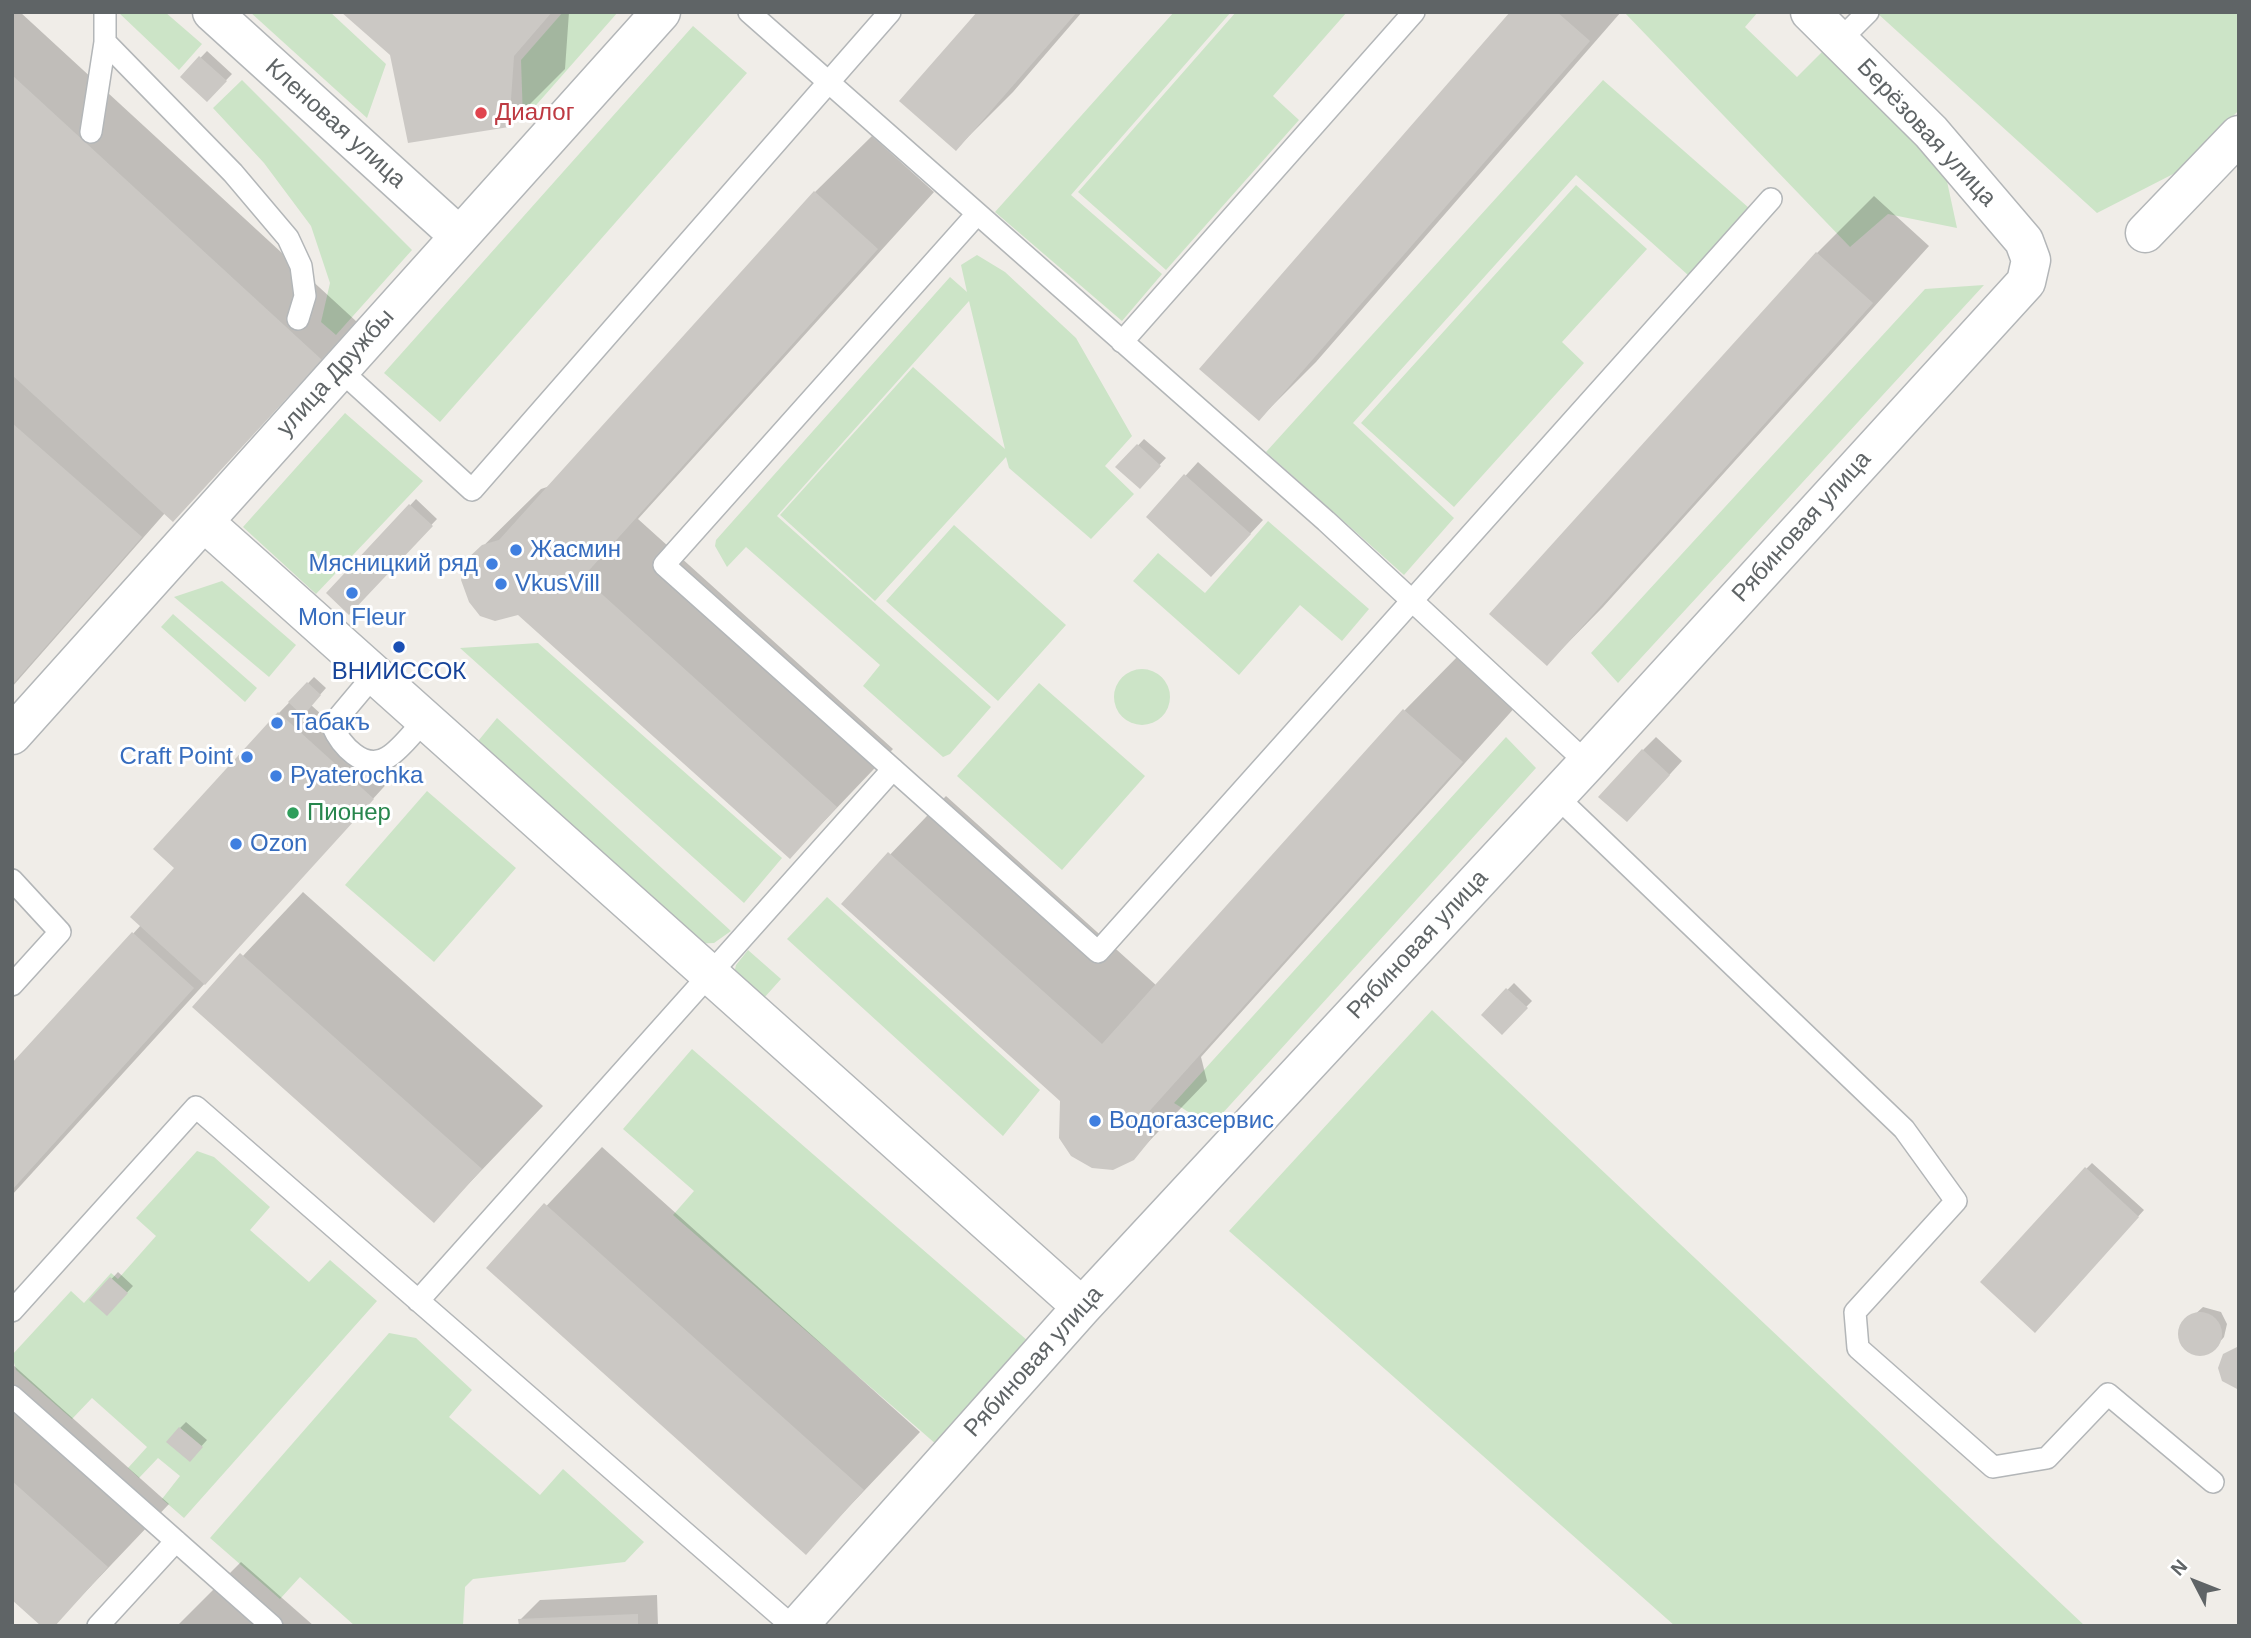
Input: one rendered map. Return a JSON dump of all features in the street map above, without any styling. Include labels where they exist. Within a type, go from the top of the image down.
[{"type":"street","name":"Кленовая улица","points":[[212,12],[458,235]]},
{"type":"street","name":"улица Дружбы","points":[[12,735],[458,235],[661,12]]},
{"type":"street","name":"Берёзовая улица","points":[[1810,12],[1940,142],[2024,242],[2031,260]]},
{"type":"street","points":[[2145,233],[2239,135]]},
{"type":"street","name":"Рябиновая улица","points":[[798,1626],[1082,1307],[1587,763],[2026,282],[2031,260]]},
{"type":"street","points":[[204,522],[1082,1307]]},
{"type":"lane","points":[[91,132],[106,42],[105,12]]},
{"type":"lane","points":[[749,12],[1412,601],[1587,763]]},
{"type":"lane","points":[[340,369],[472,490],[890,12]]},
{"type":"lane","points":[[1122,342],[1414,12]]},
{"type":"lane","points":[[1839,41],[1868,12]]},
{"type":"lane","points":[[106,42],[233,173],[288,238],[301,266],[305,296],[298,319]]},
{"type":"lane","points":[[977,214],[664,565],[1098,952],[1771,199]]},
{"type":"lane","points":[[374,675],[332,725],[339,741],[358,758],[373,762],[387,758],[424,721]]},
{"type":"lane","points":[[418,1301],[893,769]]},
{"type":"lane","points":[[1556,796],[1904,1129],[1956,1201],[1855,1312],[1858,1348],[1993,1467],[2047,1458],[2108,1394],[2213,1482]]},
{"type":"lane","points":[[12,880],[60,932],[12,985]]},
{"type":"lane","points":[[12,1311],[196,1107],[792,1626]]},
{"type":"lane","points":[[12,1396],[272,1626]]},
{"type":"lane","points":[[98,1626],[176,1541]]},
{"type":"green space","points":[[118,12],[165,12],[202,44],[179,70]]},
{"type":"green space","points":[[250,12],[330,12],[386,64],[367,118]]},
{"type":"green space","points":[[563,12],[618,12],[523,120],[521,60]]},
{"type":"green space","points":[[1174,12],[1231,12],[1071,195],[1162,274],[1122,321],[995,212]]},
{"type":"green space","points":[[1236,12],[1347,12],[1273,96],[1299,120],[1166,270],[1078,192]]},
{"type":"green space","points":[[1624,12],[1758,12],[1745,27],[1797,77],[1825,49],[1945,172],[1957,228],[1888,214],[1850,247]]},
{"type":"green space","points":[[1876,12],[2239,12],[2239,110],[2181,170],[2097,213]]},
{"type":"green space","points":[[693,26],[747,73],[440,422],[384,373]]},
{"type":"green space","points":[[242,80],[412,250],[336,335],[321,322],[330,283],[311,226],[264,163],[213,108]]},
{"type":"green space","points":[[1603,80],[1749,208],[1688,275],[1576,175],[1353,423],[1454,518],[1404,575],[1266,452]]},
{"type":"green space","points":[[1576,185],[1647,249],[1562,342],[1584,363],[1454,507],[1361,423]]},
{"type":"green space","points":[[977,255],[1005,272],[1076,338],[1132,436],[1105,466],[1134,494],[1091,539],[1009,468],[1006,457],[875,601],[780,515],[913,367],[1005,449],[969,301],[777,516],[991,707],[950,754],[943,757],[863,686],[880,665],[746,547],[727,567],[715,546],[716,540],[950,277],[967,292],[961,265]]},
{"type":"green space","points":[[1984,285],[1618,683],[1591,653],[1925,289]]},
{"type":"green space","points":[[345,413],[423,481],[316,594],[243,527]]},
{"type":"green space","points":[[1268,521],[1369,609],[1342,641],[1300,605],[1239,675],[1133,581],[1158,553],[1205,593]]},
{"type":"green space","points":[[954,525],[1066,625],[998,701],[886,601]]},
{"type":"green space","points":[[222,581],[296,645],[269,677],[174,597]]},
{"type":"green space","points":[[173,614],[257,688],[245,702],[161,627]]},
{"type":"green space","points":[[538,643],[782,858],[744,903],[460,648]]},
{"type":"green space","points":[[1142,669],[1162,677],[1170,697],[1162,717],[1142,725],[1122,717],[1114,697],[1122,677]]},
{"type":"green space","points":[[1039,683],[1145,776],[1062,870],[957,776]]},
{"type":"green space","points":[[497,718],[731,931],[714,943],[692,944],[474,746]]},
{"type":"green space","points":[[1506,737],[1536,768],[1211,1126],[1174,1103]]},
{"type":"green space","points":[[427,791],[516,868],[434,962],[345,885]]},
{"type":"green space","points":[[827,897],[1040,1090],[1003,1136],[787,939]]},
{"type":"green space","points":[[748,950],[781,979],[755,1008],[732,982],[736,965]]},
{"type":"green space","points":[[1432,1010],[2085,1626],[1675,1626],[1229,1231]]},
{"type":"green space","points":[[692,1049],[1028,1341],[937,1445],[673,1215],[694,1191],[623,1129]]},
{"type":"green space","points":[[197,1151],[214,1157],[270,1207],[250,1230],[309,1282],[330,1260],[377,1301],[184,1518],[162,1499],[180,1476],[158,1458],[139,1478],[128,1468],[147,1447],[92,1398],[72,1419],[16,1370],[12,1355],[71,1291],[84,1303],[111,1273],[118,1279],[156,1236],[136,1218]]},
{"type":"green space","points":[[389,1333],[416,1338],[472,1390],[449,1417],[540,1495],[563,1469],[644,1542],[625,1562],[473,1579],[465,1587],[463,1626],[355,1626],[300,1577],[280,1599],[210,1538]]},
{"type":"building","points":[[341,12],[552,12],[514,56],[509,127],[408,143],[390,55]]},
{"type":"building","points":[[977,12],[1077,12],[956,151],[899,101]]},
{"type":"building","points":[[1510,12],[1557,12],[1590,41],[1259,421],[1199,369]]},
{"type":"building","points":[[199,56],[227,81],[207,102],[180,77]]},
{"type":"building","points":[[12,75],[322,360],[173,522],[12,375]]},
{"type":"building","points":[[814,191],[878,249],[583,577],[837,807],[790,859],[518,615],[495,621],[480,616],[469,602],[461,580],[467,559],[482,545],[499,540]]},
{"type":"building","points":[[1816,252],[1873,303],[1547,666],[1489,614]]},
{"type":"building","points":[[12,423],[142,537],[12,685]]},
{"type":"building","points":[[1137,444],[1161,466],[1140,489],[1115,467]]},
{"type":"building","points":[[1184,474],[1251,534],[1211,577],[1146,517]]},
{"type":"building","points":[[409,504],[433,526],[349,615],[326,593]]},
{"type":"building","points":[[307,682],[321,695],[303,716],[288,702]]},
{"type":"building","points":[[1403,709],[1463,762],[1145,1116],[1151,1139],[1134,1160],[1113,1170],[1092,1168],[1071,1156],[1059,1138],[1060,1101],[841,904],[888,852],[1102,1044]]},
{"type":"building","points":[[278,712],[374,799],[205,985],[130,917],[174,868],[153,849]]},
{"type":"building","points":[[1642,749],[1670,775],[1627,822],[1598,797]]},
{"type":"building","points":[[132,932],[194,988],[12,1190],[12,1063]]},
{"type":"building","points":[[240,953],[482,1169],[434,1223],[192,1007]]},
{"type":"building","points":[[1506,988],[1528,1008],[1502,1035],[1481,1015]]},
{"type":"building","points":[[2085,1167],[2139,1217],[2035,1333],[1980,1282]]},
{"type":"building","points":[[544,1203],[864,1490],[806,1555],[486,1268]]},
{"type":"building","points":[[110,1277],[128,1293],[107,1316],[89,1300]]},
{"type":"building","points":[[2200,1312],[2215,1319],[2222,1334],[2215,1349],[2200,1356],[2185,1349],[2178,1334],[2185,1319]]},
{"type":"building","points":[[2239,1346],[2239,1390],[2222,1381],[2218,1368],[2223,1354]]},
{"type":"building","points":[[179,1427],[203,1447],[190,1462],[166,1442]]},
{"type":"building","points":[[12,1481],[108,1567],[55,1626],[41,1626],[12,1600]]},
{"type":"building","points":[[638,1614],[638,1626],[519,1626],[518,1619]]},
{"type":"place","name":"Диалог","points":[[481,113]]},
{"type":"place","name":"Жасмин","points":[[516,550]]},
{"type":"place","name":"Мясницкий ряд","points":[[492,564]]},
{"type":"place","name":"VkusVill","points":[[501,584]]},
{"type":"place","name":"Mon Fleur","points":[[352,593]]},
{"type":"place","name":"ВНИИССОК","points":[[399,647]]},
{"type":"place","name":"Табакъ","points":[[277,723]]},
{"type":"place","name":"Craft Point","points":[[247,757]]},
{"type":"place","name":"Pyaterochka","points":[[276,776]]},
{"type":"place","name":"Пионер","points":[[293,813]]},
{"type":"place","name":"Ozon","points":[[236,844]]},
{"type":"place","name":"Водогазсервис","points":[[1095,1121]]}]
